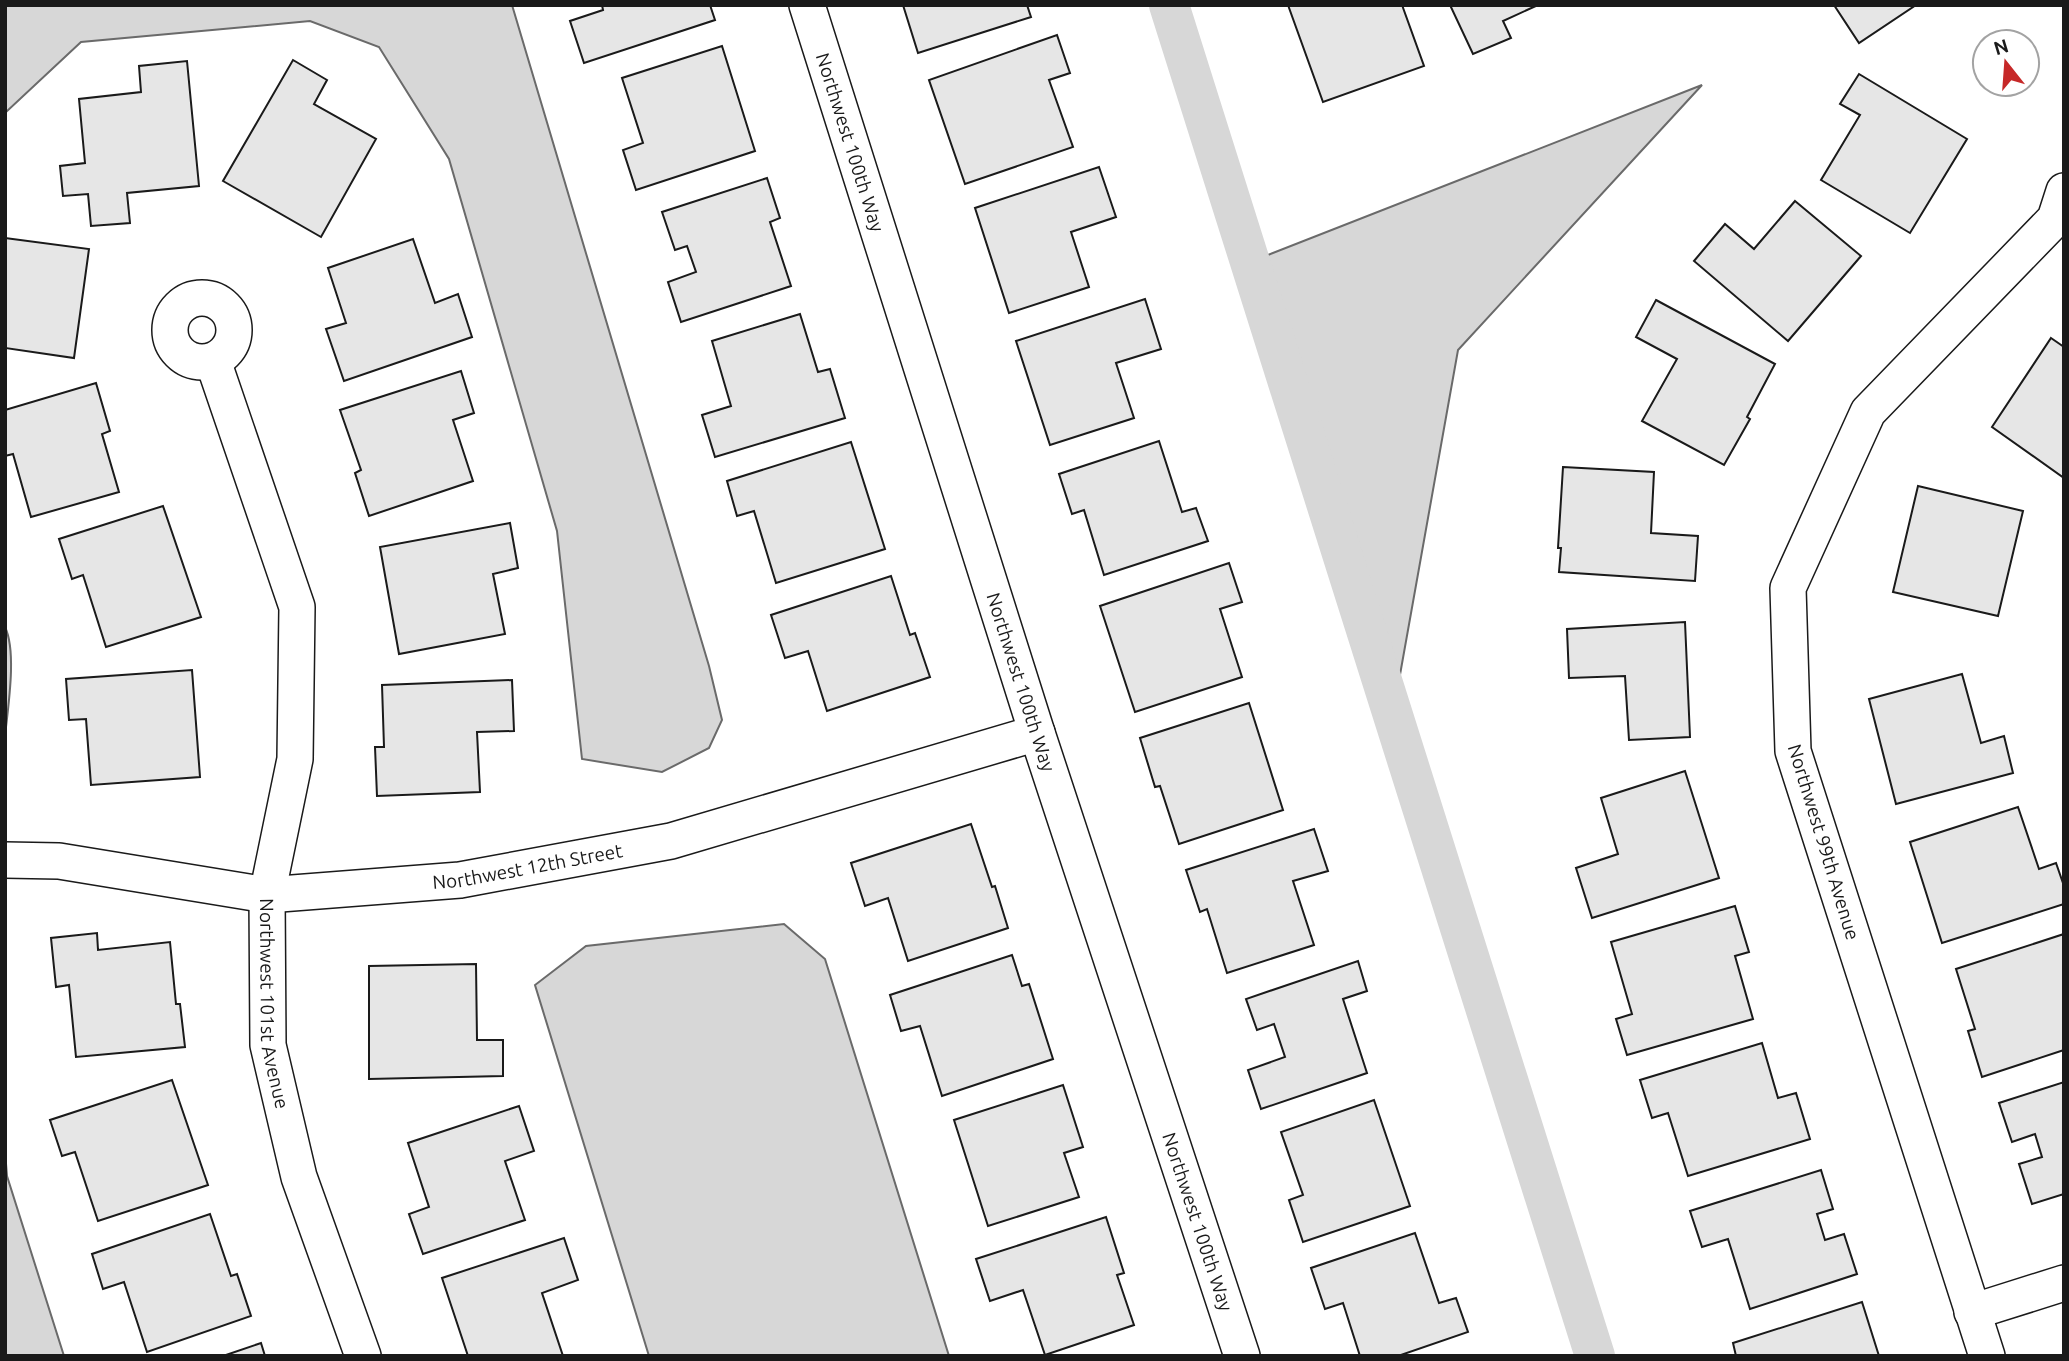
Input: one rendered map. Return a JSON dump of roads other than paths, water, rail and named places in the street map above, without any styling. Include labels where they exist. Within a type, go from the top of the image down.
[{"type":"street","name":"Northwest 100th Way","points":[[807,5],[1037,733],[1242,1356]]},
{"type":"street","name":"Northwest 99th Avenue","points":[[1987,1356],[1793,751],[1788,588],[1868,412],[2055,219],[2064,191]]},
{"type":"street","name":"Northwest 101st Avenue","points":[[214,361],[297,607],[295,759],[267,895],[268,1045],[299,1177],[363,1356]]},
{"type":"street","name":"Northwest 12th Street","points":[[5,860],[59,861],[267,895],[460,880],[671,841],[1037,733]]},
{"type":"street","points":[[1972,1312],[2064,1283]]},
{"type":"waterway","points":[[1169,5],[1595,1356]]}]
